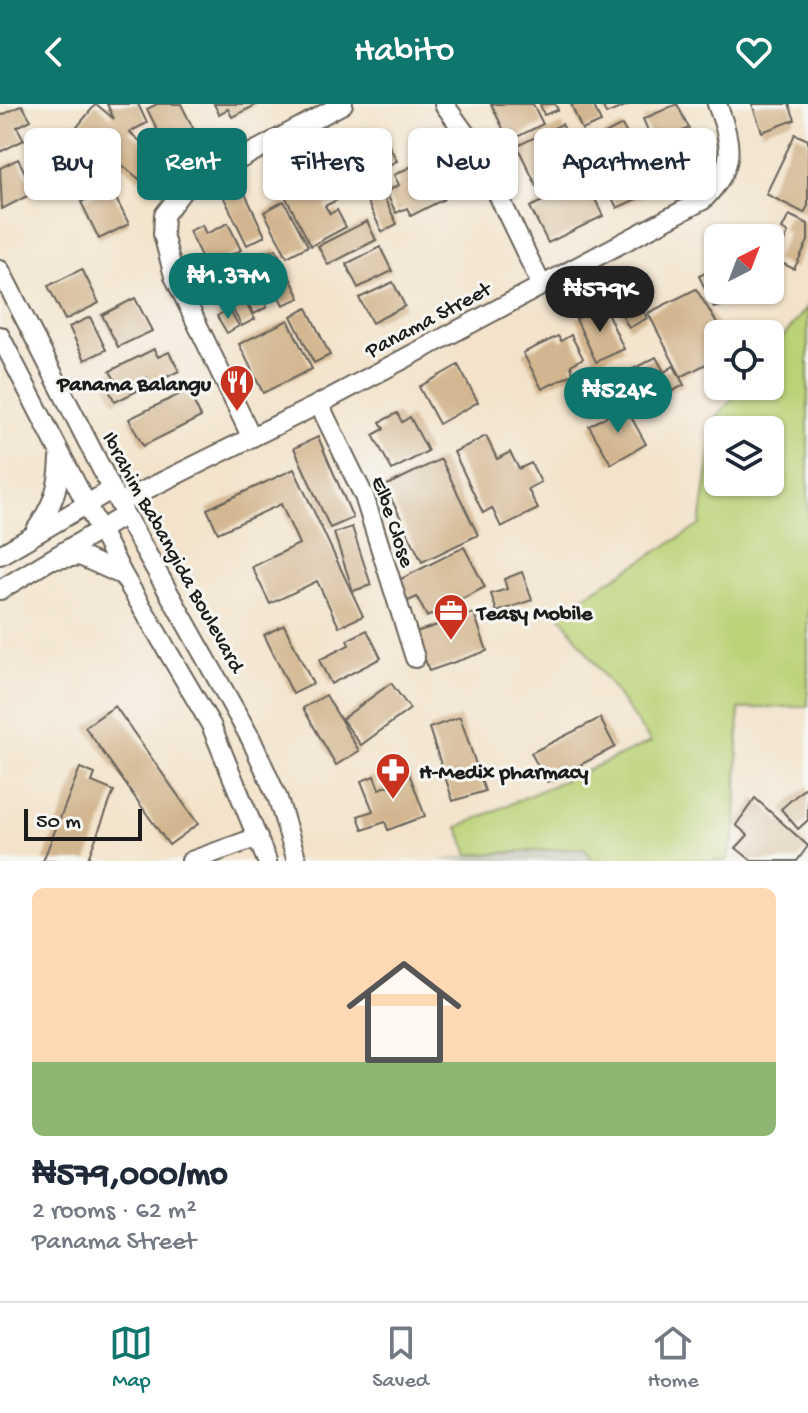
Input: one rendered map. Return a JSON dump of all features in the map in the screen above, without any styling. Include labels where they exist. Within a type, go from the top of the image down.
[{"type":"street","points":[[251,436],[174,276],[163,234],[164,215],[184,189],[343,104]]},
{"type":"street","points":[[444,104],[475,147],[541,284]]},
{"type":"street","name":"Panama Street","points":[[119,503],[319,404],[703,200],[725,174],[730,160],[727,130],[717,104]]},
{"type":"street","name":"Ibrahim Babangida Boulevard","points":[[0,270],[119,503],[251,739],[278,799],[297,861]]},
{"type":"street","points":[[0,336],[99,531],[211,725],[267,861]]},
{"type":"street","name":"Elbe Close","points":[[319,404],[364,496],[415,658]]},
{"type":"street","points":[[33,536],[53,506],[59,487],[60,455]]},
{"type":"street","points":[[0,555],[85,504],[119,503]]},
{"type":"street","points":[[0,590],[99,531],[119,503]]},
{"type":"street","points":[[49,560],[80,556],[123,575]]},
{"type":"street","points":[[191,861],[258,837]]},
{"type":"shaded area","points":[[584,848],[593,861],[438,861],[469,855]]},
{"type":"green space","points":[[808,306],[808,706],[739,709],[736,829],[727,861],[593,861],[584,848],[469,855],[458,827],[651,742],[558,612],[700,525],[704,496],[784,496],[784,416],[718,416],[731,400],[784,400],[784,336]]},
{"type":"building","points":[[96,104],[114,119],[107,104],[138,104],[147,123],[129,132],[137,139],[137,177],[121,164],[121,128],[77,127]]},
{"type":"building","points":[[157,104],[181,104],[193,128],[156,128],[147,109]]},
{"type":"building","points":[[214,104],[258,104],[232,117],[228,109],[219,114]]},
{"type":"building","points":[[491,104],[533,104],[543,124],[518,136],[518,128],[503,128]]},
{"type":"building","points":[[540,104],[555,104],[558,110],[544,115]]},
{"type":"building","points":[[571,104],[593,104],[601,122],[581,128]]},
{"type":"building","points":[[602,104],[630,104],[606,114]]},
{"type":"building","points":[[677,104],[689,128],[647,128],[643,119]]},
{"type":"building","points":[[752,104],[789,104],[795,120],[762,132]]},
{"type":"building","points":[[22,105],[31,120],[17,127],[24,140],[0,152],[0,116]]},
{"type":"building","points":[[795,134],[808,140],[808,206],[804,213],[766,194]]},
{"type":"building","points":[[534,138],[534,181],[518,148]]},
{"type":"building","points":[[18,159],[24,171],[24,198],[2,209],[0,168]]},
{"type":"building","points":[[408,168],[408,200],[442,200],[411,216],[407,208],[396,213],[390,200],[392,189],[399,185],[394,175]]},
{"type":"building","points":[[247,198],[265,236],[247,245],[225,200]]},
{"type":"building","points":[[117,200],[129,224],[99,239],[81,202]]},
{"type":"building","points":[[287,200],[337,200],[325,206],[330,214],[337,210],[346,227],[311,246]]},
{"type":"building","points":[[366,200],[385,200],[397,224],[382,232]]},
{"type":"building","points":[[545,200],[595,200],[603,216],[548,243],[530,207]]},
{"type":"building","points":[[613,200],[634,200],[617,208]]},
{"type":"building","points":[[284,201],[308,246],[287,257],[264,212]]},
{"type":"building","points":[[789,215],[808,224],[808,241],[794,269],[784,264],[784,241],[788,233],[784,225]]},
{"type":"building","points":[[367,221],[376,240],[328,265],[318,246]]},
{"type":"building","points":[[228,223],[241,250],[206,267],[189,231],[202,225],[206,234]]},
{"type":"building","points":[[380,247],[392,271],[358,288],[346,264]]},
{"type":"building","points":[[276,249],[300,298],[283,305],[260,257]]},
{"type":"building","points":[[244,264],[253,282],[240,289],[231,270]]},
{"type":"building","points":[[82,269],[99,303],[65,320],[48,286]]},
{"type":"building","points":[[227,272],[237,289],[225,296],[215,279]]},
{"type":"building","points":[[625,276],[647,318],[629,328],[606,286]]},
{"type":"building","points":[[211,280],[221,298],[209,305],[199,287]]},
{"type":"building","points":[[393,282],[405,306],[372,323],[359,298]]},
{"type":"building","points":[[696,289],[715,320],[704,320],[704,365],[681,377],[648,313]]},
{"type":"building","points":[[257,290],[267,307],[254,314],[244,297]]},
{"type":"building","points":[[135,298],[152,331],[118,347],[102,315]]},
{"type":"building","points":[[245,302],[255,319],[242,326],[232,308]]},
{"type":"building","points":[[604,306],[624,349],[596,362],[576,319]]},
{"type":"building","points":[[307,308],[330,355],[314,363],[291,316]]},
{"type":"building","points":[[229,309],[239,326],[227,333],[217,316]]},
{"type":"building","points":[[90,317],[106,350],[85,360],[69,327]]},
{"type":"building","points":[[288,320],[312,369],[263,393],[239,344]]},
{"type":"building","points":[[571,335],[583,358],[571,365],[573,374],[542,389],[523,353],[558,336],[561,341]]},
{"type":"building","points":[[154,349],[158,357],[169,352],[179,371],[151,385],[147,378],[134,384],[137,391],[115,402],[106,385],[115,380],[110,371]]},
{"type":"building","points":[[656,357],[664,372],[674,366],[684,385],[645,406],[627,372]]},
{"type":"building","points":[[458,365],[478,402],[439,424],[419,387]]},
{"type":"building","points":[[188,390],[201,417],[143,446],[129,419]]},
{"type":"building","points":[[625,406],[646,444],[611,464],[589,426]]},
{"type":"building","points":[[397,413],[402,422],[410,417],[428,451],[392,470],[373,435],[384,429],[380,422]]},
{"type":"building","points":[[486,436],[497,459],[510,452],[519,469],[531,463],[541,482],[528,489],[538,509],[501,527],[492,508],[483,513],[454,452]]},
{"type":"building","points":[[318,437],[353,518],[330,528],[294,448]]},
{"type":"building","points":[[441,459],[478,535],[422,562],[385,486]]},
{"type":"building","points":[[294,469],[363,616],[339,627],[317,581],[270,604],[252,567],[299,544],[281,504],[218,533],[207,509]]},
{"type":"building","points":[[352,527],[371,585],[353,591],[334,533]]},
{"type":"building","points":[[464,547],[485,587],[427,617],[417,597],[406,602],[395,582]]},
{"type":"building","points":[[522,572],[532,600],[497,612],[491,594],[507,589],[504,579]]},
{"type":"building","name":"Teasy Mobile","points":[[474,613],[487,651],[429,671],[416,632]]},
{"type":"building","points":[[284,625],[313,684],[293,694],[264,635]]},
{"type":"building","points":[[367,630],[381,658],[331,684],[319,660],[349,645],[347,640]]},
{"type":"building","points":[[391,683],[410,709],[361,745],[342,719]]},
{"type":"building","points":[[326,695],[359,751],[336,765],[303,708]]},
{"type":"building","points":[[115,706],[198,824],[169,845],[85,727]]},
{"type":"building","points":[[460,717],[485,791],[453,801],[429,728]]},
{"type":"building","points":[[600,718],[615,747],[547,782],[531,753]]},
{"type":"building","points":[[80,768],[95,774],[92,782],[114,791],[87,861],[43,861]]},
{"type":"building","points":[[407,768],[425,816],[388,830],[385,822],[363,830],[358,816],[373,811],[361,781],[374,776],[379,789],[391,785],[388,775]]},
{"type":"building","points":[[808,785],[808,820],[798,829],[781,809]]},
{"type":"building","points":[[755,798],[808,846],[797,861],[752,861],[736,848],[748,835],[736,825]]},
{"type":"place","name":"Panama Balangu","points":[[237,413]]},
{"type":"place","name":"Teasy Mobile","points":[[451,642]]},
{"type":"place","name":"H-Medix pharmacy","points":[[393,801]]}]
